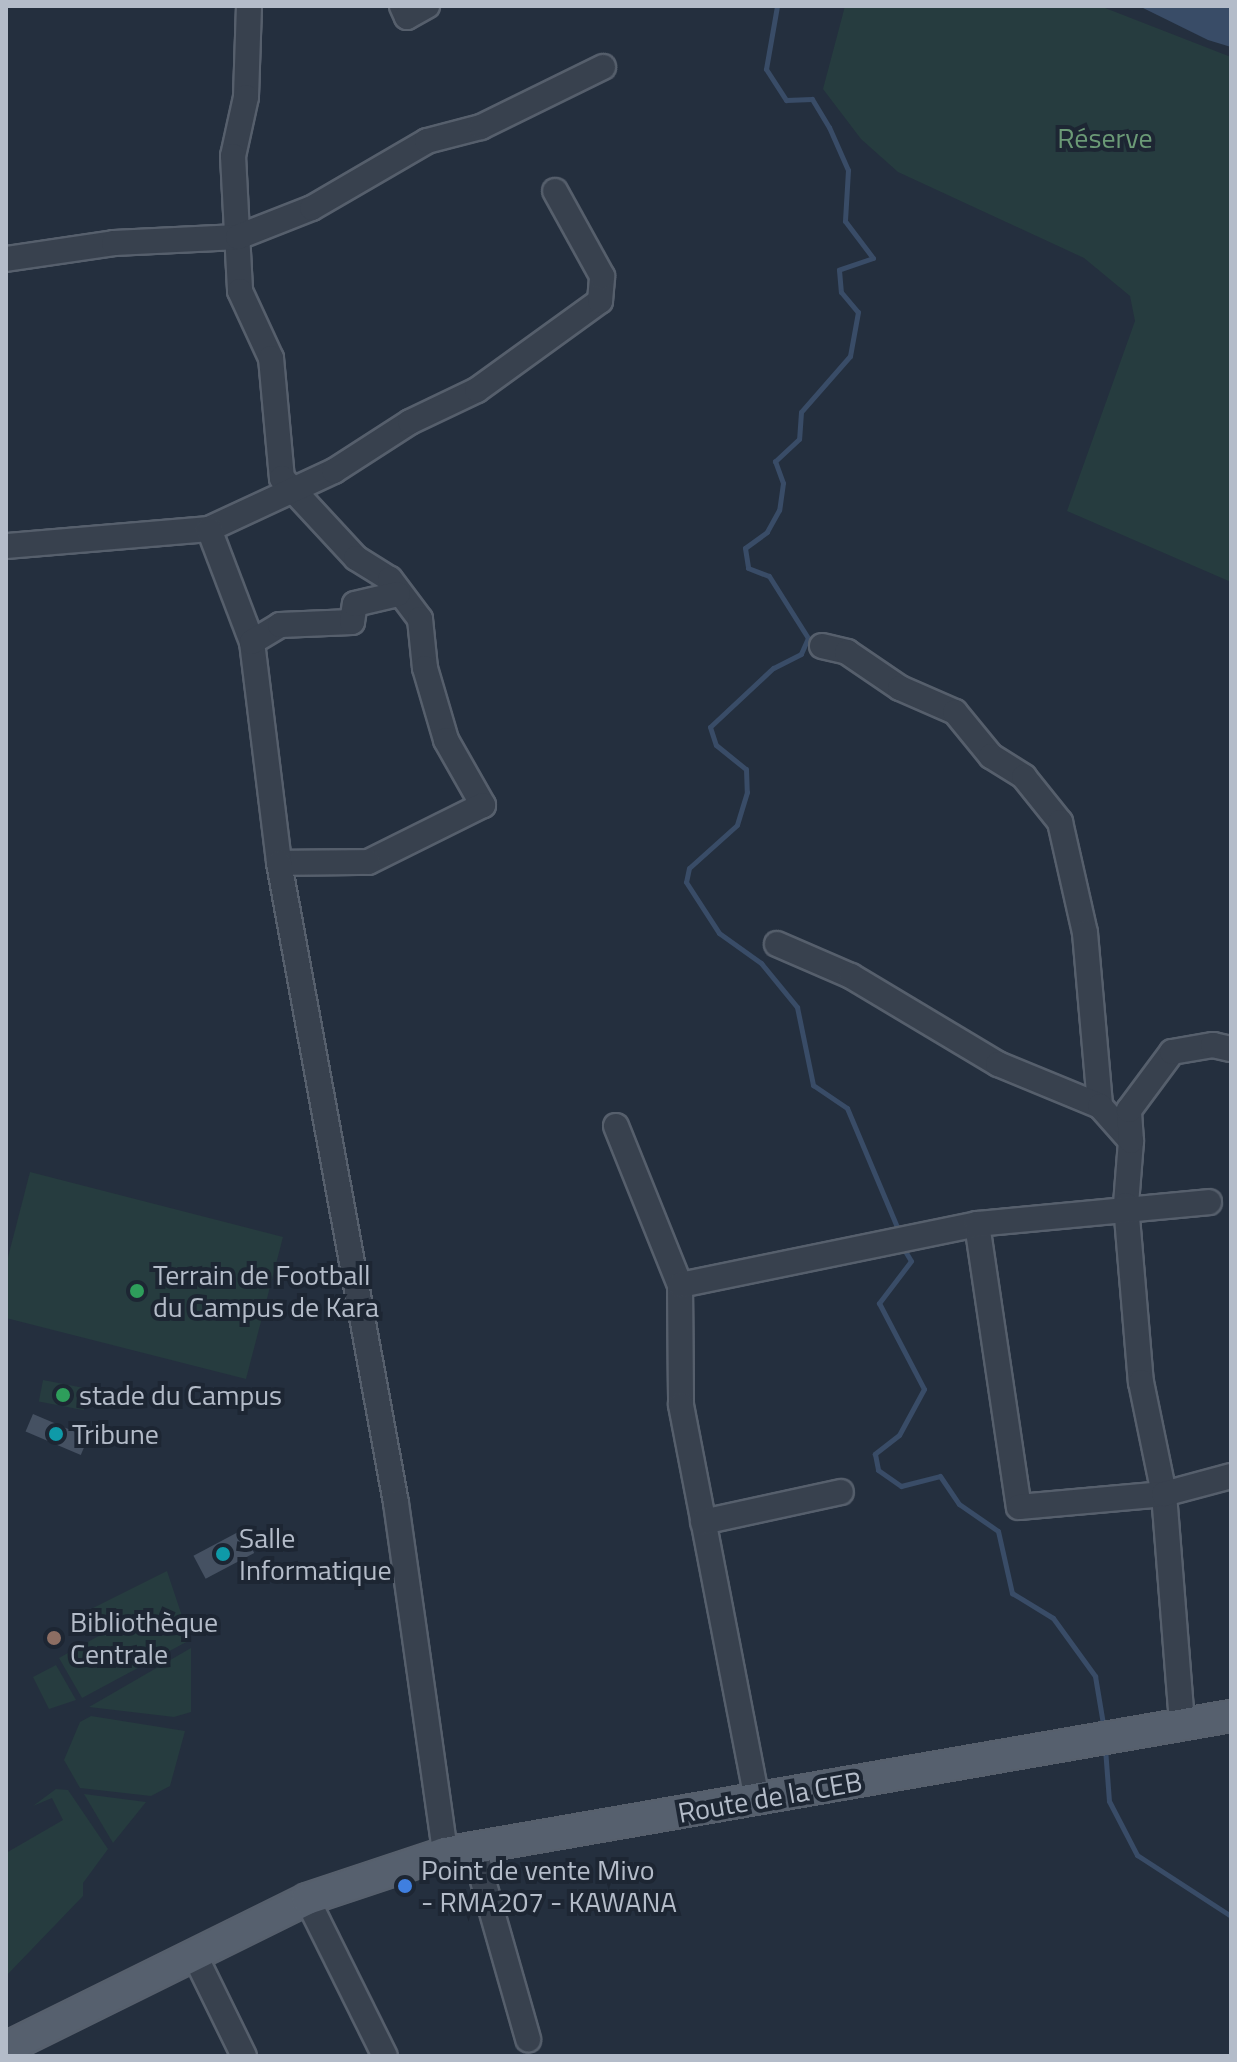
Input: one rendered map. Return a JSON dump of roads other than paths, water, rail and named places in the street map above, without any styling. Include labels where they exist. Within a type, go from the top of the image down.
[{"type":"main road","name":"Route de la CEB","points":[[6,2048],[307,1899],[459,1851],[1231,1716]]},
{"type":"street","points":[[249,6],[246,97],[233,156],[240,291],[271,358],[280,465],[290,487],[398,594],[426,632],[425,668],[446,740],[483,805],[368,862],[279,863]]},
{"type":"street","points":[[402,6],[407,17],[427,6]]},
{"type":"street","points":[[6,259],[114,243],[238,237],[312,208],[427,141],[481,127],[603,67]]},
{"type":"street","points":[[6,546],[209,529],[290,487],[334,471],[410,422],[477,390],[600,301],[602,276],[555,191]]},
{"type":"street","points":[[209,529],[252,642],[279,863],[459,1851],[528,2039]]},
{"type":"street","points":[[252,642],[280,625],[352,622],[355,604],[398,594]]},
{"type":"street","points":[[822,646],[847,652],[900,688],[955,712],[991,756],[1024,777],[1060,822],[1085,933],[1100,1106]]},
{"type":"street","points":[[777,944],[851,976],[998,1064],[1100,1106],[1131,1141]]},
{"type":"street","points":[[1182,1724],[1164,1494],[1141,1382],[1126,1205],[1131,1141],[1129,1110],[1172,1052],[1213,1045],[1231,1049]]},
{"type":"street","points":[[616,1126],[680,1285],[681,1405],[757,1799]]},
{"type":"street","points":[[680,1285],[977,1224],[1126,1205],[1209,1202]]},
{"type":"street","points":[[977,1224],[1019,1507],[1164,1494],[1231,1476]]},
{"type":"street","points":[[703,1522],[841,1492]]},
{"type":"street","points":[[307,1899],[385,2056]]},
{"type":"street","points":[[195,1956],[244,2056]]},
{"type":"water","points":[[1139,6],[1231,6],[1231,47],[1208,40]]},
{"type":"waterway","points":[[777,6],[766,69],[786,100],[812,99],[829,127],[848,170],[845,221],[873,258],[839,270],[841,292],[858,312],[850,356],[801,412],[799,439],[775,461],[783,483],[779,510],[767,532],[745,548],[748,568],[769,576],[808,638],[801,654],[773,668],[710,727],[716,745],[746,769],[747,792],[737,825],[689,868],[686,882],[719,933],[761,963],[797,1007],[813,1085],[847,1108],[899,1232]]},
{"type":"waterway","points":[[902,1246],[911,1261],[879,1303],[924,1389],[899,1435],[875,1454],[878,1470],[901,1486],[940,1476],[959,1504],[998,1531],[1012,1593],[1053,1618],[1095,1676],[1104,1730]]},
{"type":"waterway","points":[[1105,1748],[1109,1801],[1137,1855],[1231,1916]]},
{"type":"place","name":"Terrain de Football du Campus de Kara","points":[[137,1291]]},
{"type":"place","name":"stade du Campus","points":[[63,1395]]},
{"type":"place","name":"Tribune","points":[[56,1434]]},
{"type":"place","name":"Salle Informatique","points":[[223,1554]]},
{"type":"place","name":"Bibliothèque Centrale","points":[[54,1638]]},
{"type":"place","name":"Point de vente Mivo - RMA207 - KAWANA","points":[[405,1886]]},
{"type":"park label","name":"Réserve","points":[[1105,138]]}]
